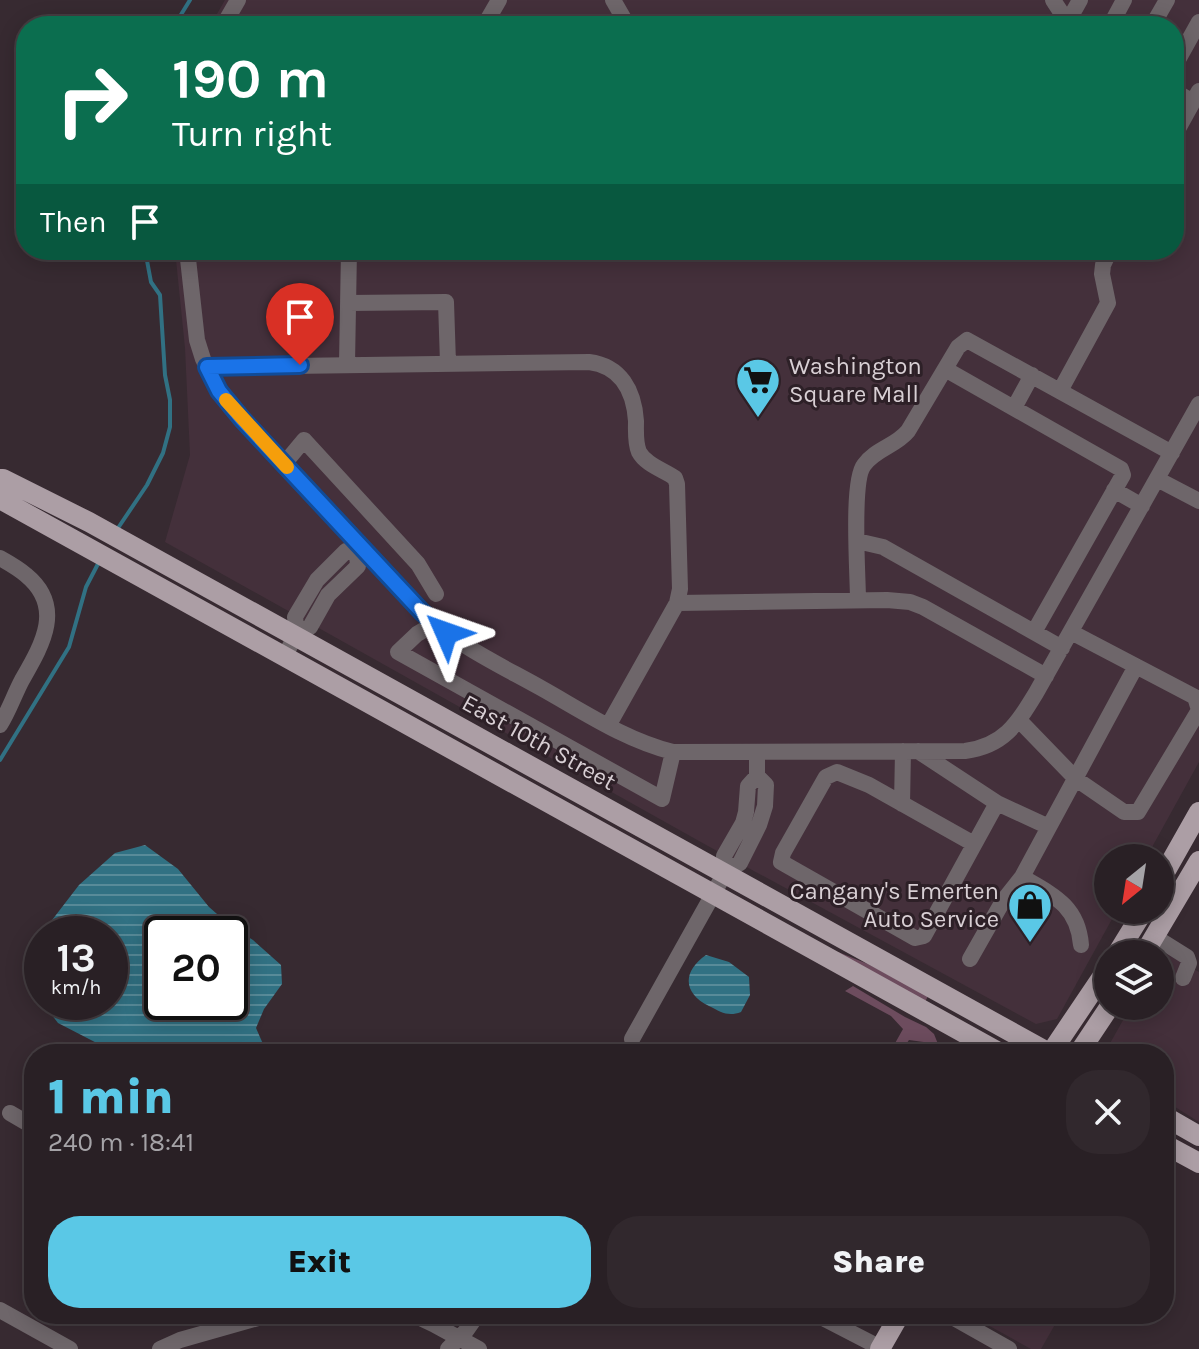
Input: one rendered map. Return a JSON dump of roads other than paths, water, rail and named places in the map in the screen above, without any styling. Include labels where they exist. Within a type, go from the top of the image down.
[{"type":"main road","name":"East 10th Street","points":[[0,479],[89,522],[296,634],[1032,1044]]},
{"type":"main road","name":"East 10th Street","points":[[0,499],[984,1044]]},
{"type":"main road","points":[[1174,856],[1199,812]]},
{"type":"main road","points":[[1152,940],[1199,861]]},
{"type":"main road","points":[[1057,1044],[1094,989]]},
{"type":"main road","points":[[1085,1044],[1101,1020]]},
{"type":"main road","points":[[1174,1122],[1199,1136]]},
{"type":"main road","points":[[1174,1153],[1199,1163]]},
{"type":"main road","points":[[880,1349],[894,1324]]},
{"type":"street","points":[[1184,49],[1199,22]]},
{"type":"street","points":[[1184,118],[1196,97]]},
{"type":"street","points":[[188,260],[197,340],[219,391],[360,551],[434,624],[469,648],[645,745],[673,752],[982,749],[1004,736],[1019,720],[1119,555],[1142,506],[1199,404]]},
{"type":"street","points":[[347,364],[349,260]]},
{"type":"street","points":[[1060,391],[1108,303],[1102,274],[1105,260]]},
{"type":"street","points":[[348,303],[446,302],[448,363]]},
{"type":"street","points":[[858,600],[857,499],[860,471],[871,456],[901,440],[958,347],[967,340],[1172,453]]},
{"type":"street","points":[[207,367],[589,362],[601,363],[619,375],[633,400],[638,450],[646,460],[675,478],[677,484],[680,589],[677,603],[608,726]]},
{"type":"street","points":[[945,369],[1121,469],[1123,475],[1034,632]]},
{"type":"street","points":[[1014,408],[1032,375]]},
{"type":"street","points":[[284,464],[304,440],[418,564],[436,594]]},
{"type":"street","points":[[1157,479],[1199,501]]},
{"type":"street","points":[[1114,490],[1142,506]]},
{"type":"street","points":[[857,541],[883,547],[1062,648]]},
{"type":"street","points":[[285,656],[296,634],[295,617],[317,580],[346,551],[360,551]]},
{"type":"street","points":[[0,558],[33,580],[47,605],[43,638],[0,725]]},
{"type":"street","points":[[677,603],[899,600],[923,607],[1046,676]]},
{"type":"street","points":[[434,624],[417,634],[398,652],[662,799],[673,752]]},
{"type":"street","points":[[1019,720],[1076,779],[1124,812],[1138,812],[1199,710],[1195,697],[1071,632]]},
{"type":"street","points":[[970,959],[1003,901],[1022,877],[1136,666]]},
{"type":"street","points":[[911,751],[997,803],[1049,827]]},
{"type":"street","points":[[902,804],[911,751]]},
{"type":"street","points":[[632,1039],[725,872],[724,856],[743,823],[748,786],[757,776],[757,752]]},
{"type":"street","points":[[837,772],[838,752]]},
{"type":"street","points":[[974,844],[860,781],[837,772],[826,777],[783,853],[781,862],[915,938],[924,936],[997,803]]},
{"type":"street","points":[[1022,877],[1056,897],[1071,912],[1080,930],[1081,945]]},
{"type":"street","points":[[1174,953],[1187,957],[1189,963],[1183,978]]},
{"type":"street","points":[[10,1113],[24,1121]]},
{"type":"street","points":[[0,1310],[24,1323]]},
{"type":"street","points":[[25,1324],[70,1349]]},
{"type":"street","points":[[160,1349],[222,1324]]},
{"type":"street","points":[[426,1324],[454,1343],[479,1349]]},
{"type":"street","points":[[454,1343],[471,1324]]},
{"type":"street","points":[[834,1324],[880,1349]]},
{"type":"street","points":[[965,1324],[1009,1349]]},
{"type":"water","points":[[145,845],[178,869],[219,916],[144,916],[144,1020],[248,1020],[248,937],[281,965],[282,984],[264,1009],[256,1028],[263,1044],[99,1044],[58,1023],[56,1020],[128,1020],[128,916],[55,916],[79,885],[115,853]]},
{"type":"water","points":[[706,955],[729,962],[749,977],[750,995],[741,1012],[728,1014],[717,1010],[700,1001],[690,989],[693,968]]},
{"type":"waterway","points":[[180,16],[190,0]]},
{"type":"waterway","points":[[116,531],[147,485],[163,453],[170,427],[160,295],[151,282],[147,260]]},
{"type":"waterway","points":[[0,760],[69,647],[86,587],[100,560]]},
{"type":"place","name":"Washington Square Mall","points":[[758,419]]},
{"type":"place","name":"Cangany's Emerten Auto Service","points":[[1030,944]]}]
